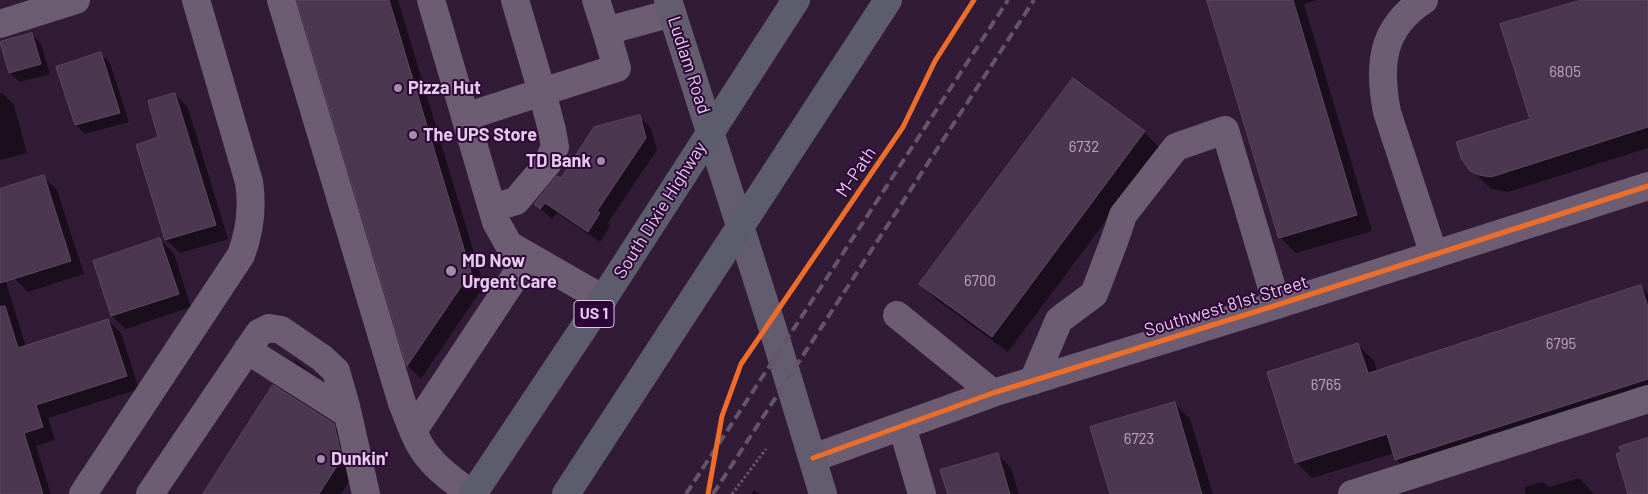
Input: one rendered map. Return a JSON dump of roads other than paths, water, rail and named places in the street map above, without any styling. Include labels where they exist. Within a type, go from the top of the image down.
[{"type":"highway","name":"South Dixie Highway","points":[[472,494],[603,299],[796,0]]},
{"type":"highway","points":[[566,494],[888,0]]},
{"type":"main road","name":"Ludlam Road","points":[[670,6],[823,494]]},
{"type":"street","points":[[0,24],[76,0]]},
{"type":"street","points":[[83,494],[240,255],[250,228],[252,213],[249,182],[196,0]]},
{"type":"street","points":[[281,0],[402,404],[413,431],[428,458],[472,494]]},
{"type":"street","points":[[431,0],[496,222],[509,245],[603,299]]},
{"type":"street","points":[[492,208],[516,201],[547,164],[555,147],[542,92],[515,0]]},
{"type":"street","points":[[465,116],[617,68],[596,0]]},
{"type":"street","points":[[1424,0],[1396,24],[1386,45],[1383,91],[1387,112],[1434,255]]},
{"type":"street","points":[[606,31],[670,6]]},
{"type":"street","points":[[1033,381],[1059,320],[1094,294],[1123,215],[1176,147],[1225,130],[1277,305]]},
{"type":"street","name":"Southwest 81st Street","points":[[813,458],[993,393],[1277,305],[1648,186]]},
{"type":"street","points":[[413,431],[528,257]]},
{"type":"street","points":[[897,315],[993,393]]},
{"type":"street","points":[[150,494],[257,339],[281,330],[322,358],[336,371],[366,494]]},
{"type":"street","points":[[257,339],[345,404]]},
{"type":"street","points":[[1352,494],[1648,399]]},
{"type":"street","points":[[902,426],[922,494]]},
{"type":"railway","points":[[686,494],[1008,0]]},
{"type":"railway","points":[[713,494],[1034,0]]},
{"type":"place","name":"Pizza Hut","points":[[398,88]]},
{"type":"place","name":"The UPS Store","points":[[413,135]]},
{"type":"place","name":"TD Bank","points":[[601,161]]},
{"type":"place","name":"MD Now Urgent Care","points":[[451,271]]},
{"type":"place","name":"Dunkin'","points":[[321,459]]}]
